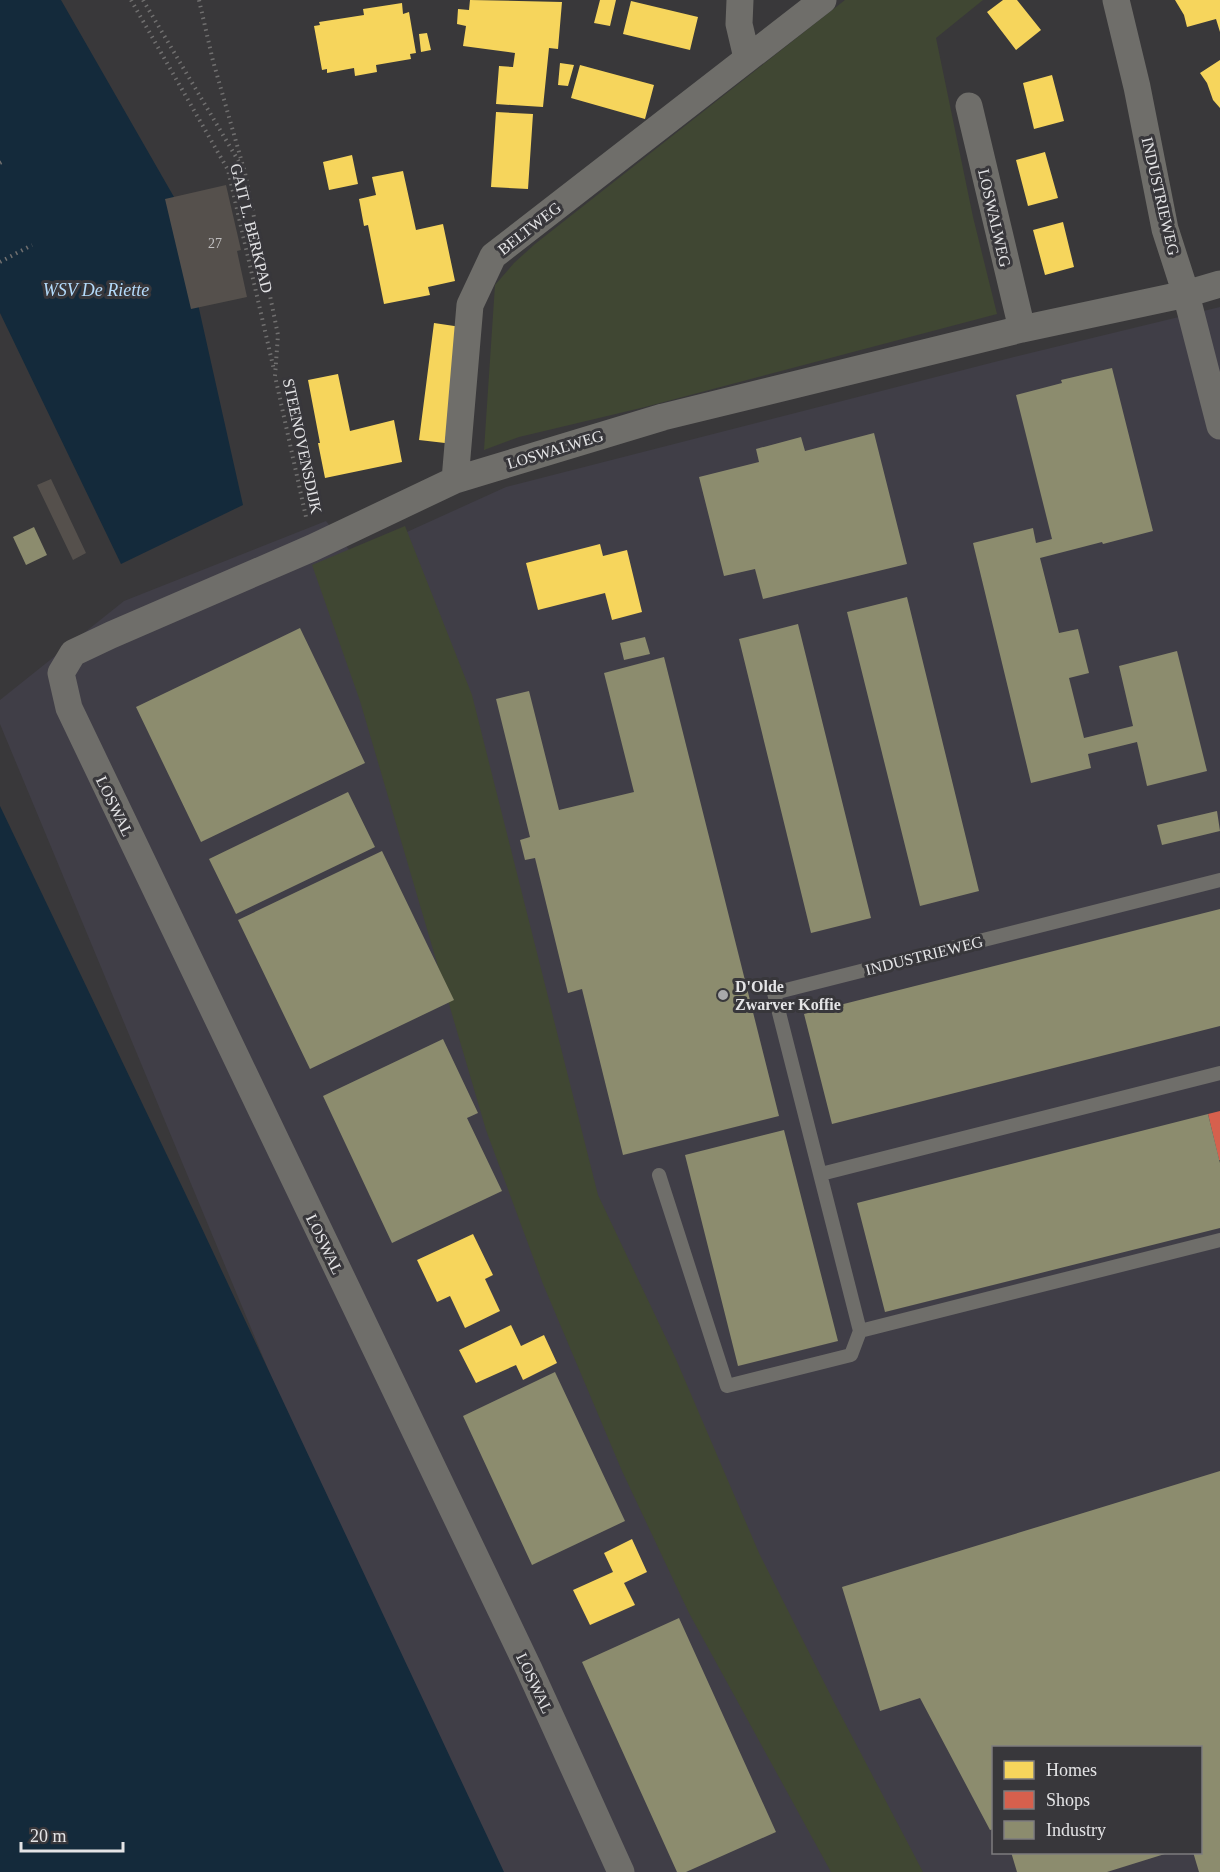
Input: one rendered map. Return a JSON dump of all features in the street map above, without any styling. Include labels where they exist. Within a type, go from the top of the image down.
[{"type":"street","points":[[740,0],[739,24],[747,58]]},
{"type":"street","name":"BELTWEG","points":[[455,480],[470,305],[493,256],[823,0]]},
{"type":"street","name":"INDUSTRIEWEG","points":[[1116,0],[1137,87],[1165,229],[1186,294],[1220,426]]},
{"type":"street","name":"LOSWALWEG","points":[[969,106],[1022,329]]},
{"type":"street","name":"LOSWALWEG","points":[[111,635],[312,548],[455,480],[663,417],[1022,329],[1186,294],[1220,284]]},
{"type":"street","name":"LOSWAL","points":[[111,635],[74,653],[62,673],[69,708],[529,1669],[621,1872]]},
{"type":"lane","name":"INDUSTRIEWEG","points":[[860,1331],[774,993],[1220,880]]},
{"type":"lane","points":[[821,1174],[1220,1073]]},
{"type":"lane","points":[[659,1175],[727,1386],[851,1355],[860,1331],[1220,1240]]},
{"type":"path","name":"GAIT L. BERKPAD","points":[[131,0],[228,170],[275,376]]},
{"type":"path","name":"STEENOVENSDIJK","points":[[143,0],[245,173]]},
{"type":"path","name":"STEENOVENSDIJK","points":[[199,0],[213,61],[245,173],[278,335],[275,376],[312,548]]},
{"type":"path","points":[[0,262],[32,244]]},
{"type":"shaded area","points":[[1220,307],[1220,1872],[477,1872],[0,724],[0,700],[124,601],[326,521],[354,556],[506,487],[1014,357]]},
{"type":"green space","points":[[845,0],[983,0],[936,38],[973,217],[997,314],[645,407],[519,437],[484,450],[495,285],[535,244]]},
{"type":"green space","points":[[405,526],[472,695],[598,1195],[675,1357],[759,1553],[923,1872],[831,1872],[689,1613],[622,1471],[543,1284],[486,1130],[360,701],[312,565]]},
{"type":"water","name":"WSV De Riette","points":[[0,0],[61,0],[174,197],[243,505],[121,564],[0,313]]},
{"type":"water","points":[[0,806],[198,1220],[504,1872],[0,1872]]},
{"type":"building: Homes","points":[[470,0],[562,2],[558,49],[549,48],[543,107],[496,104],[499,66],[513,67],[515,53],[463,46],[466,26],[457,24],[458,9],[469,10]]},
{"type":"building: Homes","points":[[600,0],[616,0],[610,26],[594,23]]},
{"type":"building: Homes","points":[[1003,0],[1017,0],[1041,30],[1016,50],[987,12]]},
{"type":"building: Homes","points":[[1175,0],[1220,0],[1220,32],[1216,19],[1187,27],[1184,15]]},
{"type":"building: Homes","points":[[631,1],[698,17],[690,50],[623,34]]},
{"type":"building: Homes","points":[[402,3],[403,14],[409,12],[416,53],[410,54],[411,59],[376,65],[377,72],[355,76],[354,68],[327,73],[327,69],[322,70],[314,26],[320,25],[319,22],[364,15],[363,9]]},
{"type":"building: Homes","points":[[427,33],[431,50],[421,52],[419,34]]},
{"type":"building: Homes","points":[[1220,60],[1220,108],[1213,100],[1207,83],[1200,73]]},
{"type":"building: Homes","points":[[560,63],[574,65],[568,86],[558,85]]},
{"type":"building: Homes","points":[[580,65],[654,85],[645,119],[571,98]]},
{"type":"building: Homes","points":[[1052,75],[1064,121],[1034,129],[1023,83]]},
{"type":"building: Homes","points":[[496,112],[533,114],[528,189],[491,187]]},
{"type":"building: Homes","points":[[1045,152],[1058,198],[1028,206],[1016,160]]},
{"type":"building: Homes","points":[[352,155],[358,184],[329,190],[323,162]]},
{"type":"building: Homes","points":[[403,171],[416,230],[443,224],[455,281],[428,287],[430,295],[384,304],[368,225],[364,226],[359,199],[376,195],[372,177]]},
{"type":"building: Homes","points":[[1063,222],[1074,267],[1045,275],[1033,230]]},
{"type":"building: Homes","points":[[434,323],[461,327],[445,443],[419,440]]},
{"type":"building: Homes","points":[[338,374],[350,431],[394,420],[402,462],[325,478],[308,380]]},
{"type":"building: Homes","points":[[600,544],[603,556],[627,550],[642,612],[612,620],[605,593],[538,610],[526,563]]},
{"type":"building: Homes","points":[[473,1234],[493,1275],[485,1279],[500,1311],[465,1328],[450,1296],[437,1302],[417,1260]]},
{"type":"building: Homes","points":[[511,1325],[521,1346],[544,1335],[557,1363],[523,1380],[516,1365],[476,1383],[459,1350]]},
{"type":"building: Homes","points":[[632,1539],[647,1572],[624,1583],[635,1605],[590,1625],[573,1590],[613,1572],[604,1553]]},
{"type":"building: Shops","points":[[1220,1111],[1220,1160],[1219,1160],[1208,1114]]},
{"type":"building: Industry","points":[[1112,368],[1153,531],[1040,558],[1059,633],[1078,629],[1089,673],[1069,678],[1084,738],[1133,726],[1119,666],[1177,651],[1207,771],[1147,786],[1137,742],[1088,754],[1091,768],[1031,783],[973,543],[1033,528],[1036,543],[1052,539],[1016,395],[1062,383],[1061,380]]},
{"type":"building: Industry","points":[[874,433],[907,564],[763,599],[755,569],[724,576],[699,477],[759,462],[756,449],[801,437],[805,451]]},
{"type":"building: Industry","points":[[34,527],[47,555],[26,565],[13,537]]},
{"type":"building: Industry","points":[[907,597],[979,891],[920,906],[847,612]]},
{"type":"building: Industry","points":[[798,624],[871,918],[811,933],[739,639]]},
{"type":"building: Industry","points":[[300,628],[365,763],[201,842],[136,707]]},
{"type":"building: Industry","points":[[645,637],[650,654],[624,660],[620,643]]},
{"type":"building: Industry","points":[[664,657],[779,1116],[623,1155],[582,989],[568,993],[535,858],[525,860],[520,840],[530,837],[496,699],[529,691],[559,810],[634,792],[604,673]]},
{"type":"building: Industry","points":[[348,792],[375,847],[236,914],[209,859]]},
{"type":"building: Industry","points":[[1217,811],[1220,831],[1162,845],[1157,825]]},
{"type":"building: Industry","points":[[382,851],[454,1000],[310,1069],[238,920]]},
{"type":"building: Industry","points":[[1220,909],[1220,1026],[832,1124],[804,1014]]},
{"type":"building: Industry","points":[[443,1039],[478,1113],[467,1118],[502,1191],[392,1243],[323,1096]]},
{"type":"building: Industry","points":[[1208,1114],[1220,1163],[1220,1228],[885,1312],[857,1203]]},
{"type":"building: Industry","points":[[784,1130],[838,1341],[738,1366],[685,1155]]},
{"type":"building: Industry","points":[[555,1372],[625,1521],[532,1565],[463,1416]]},
{"type":"building: Industry","points":[[1220,1471],[1220,1872],[1199,1872],[1194,1854],[1202,1854],[1202,1746],[992,1746],[992,1830],[990,1830],[920,1698],[880,1711],[842,1587]]},
{"type":"building: Industry","points":[[679,1618],[776,1832],[686,1872],[677,1872],[582,1662]]},
{"type":"building: Industry","points":[[1012,1854],[1165,1854],[1107,1872],[1017,1872]]},
{"type":"building: Other","points":[[226,185],[241,250],[237,251],[247,297],[191,309],[165,199]]},
{"type":"building: Other","points":[[51,479],[86,553],[73,560],[37,485]]},
{"type":"place","name":"D'Olde Zwarver Koffie","points":[[723,995]]}]
